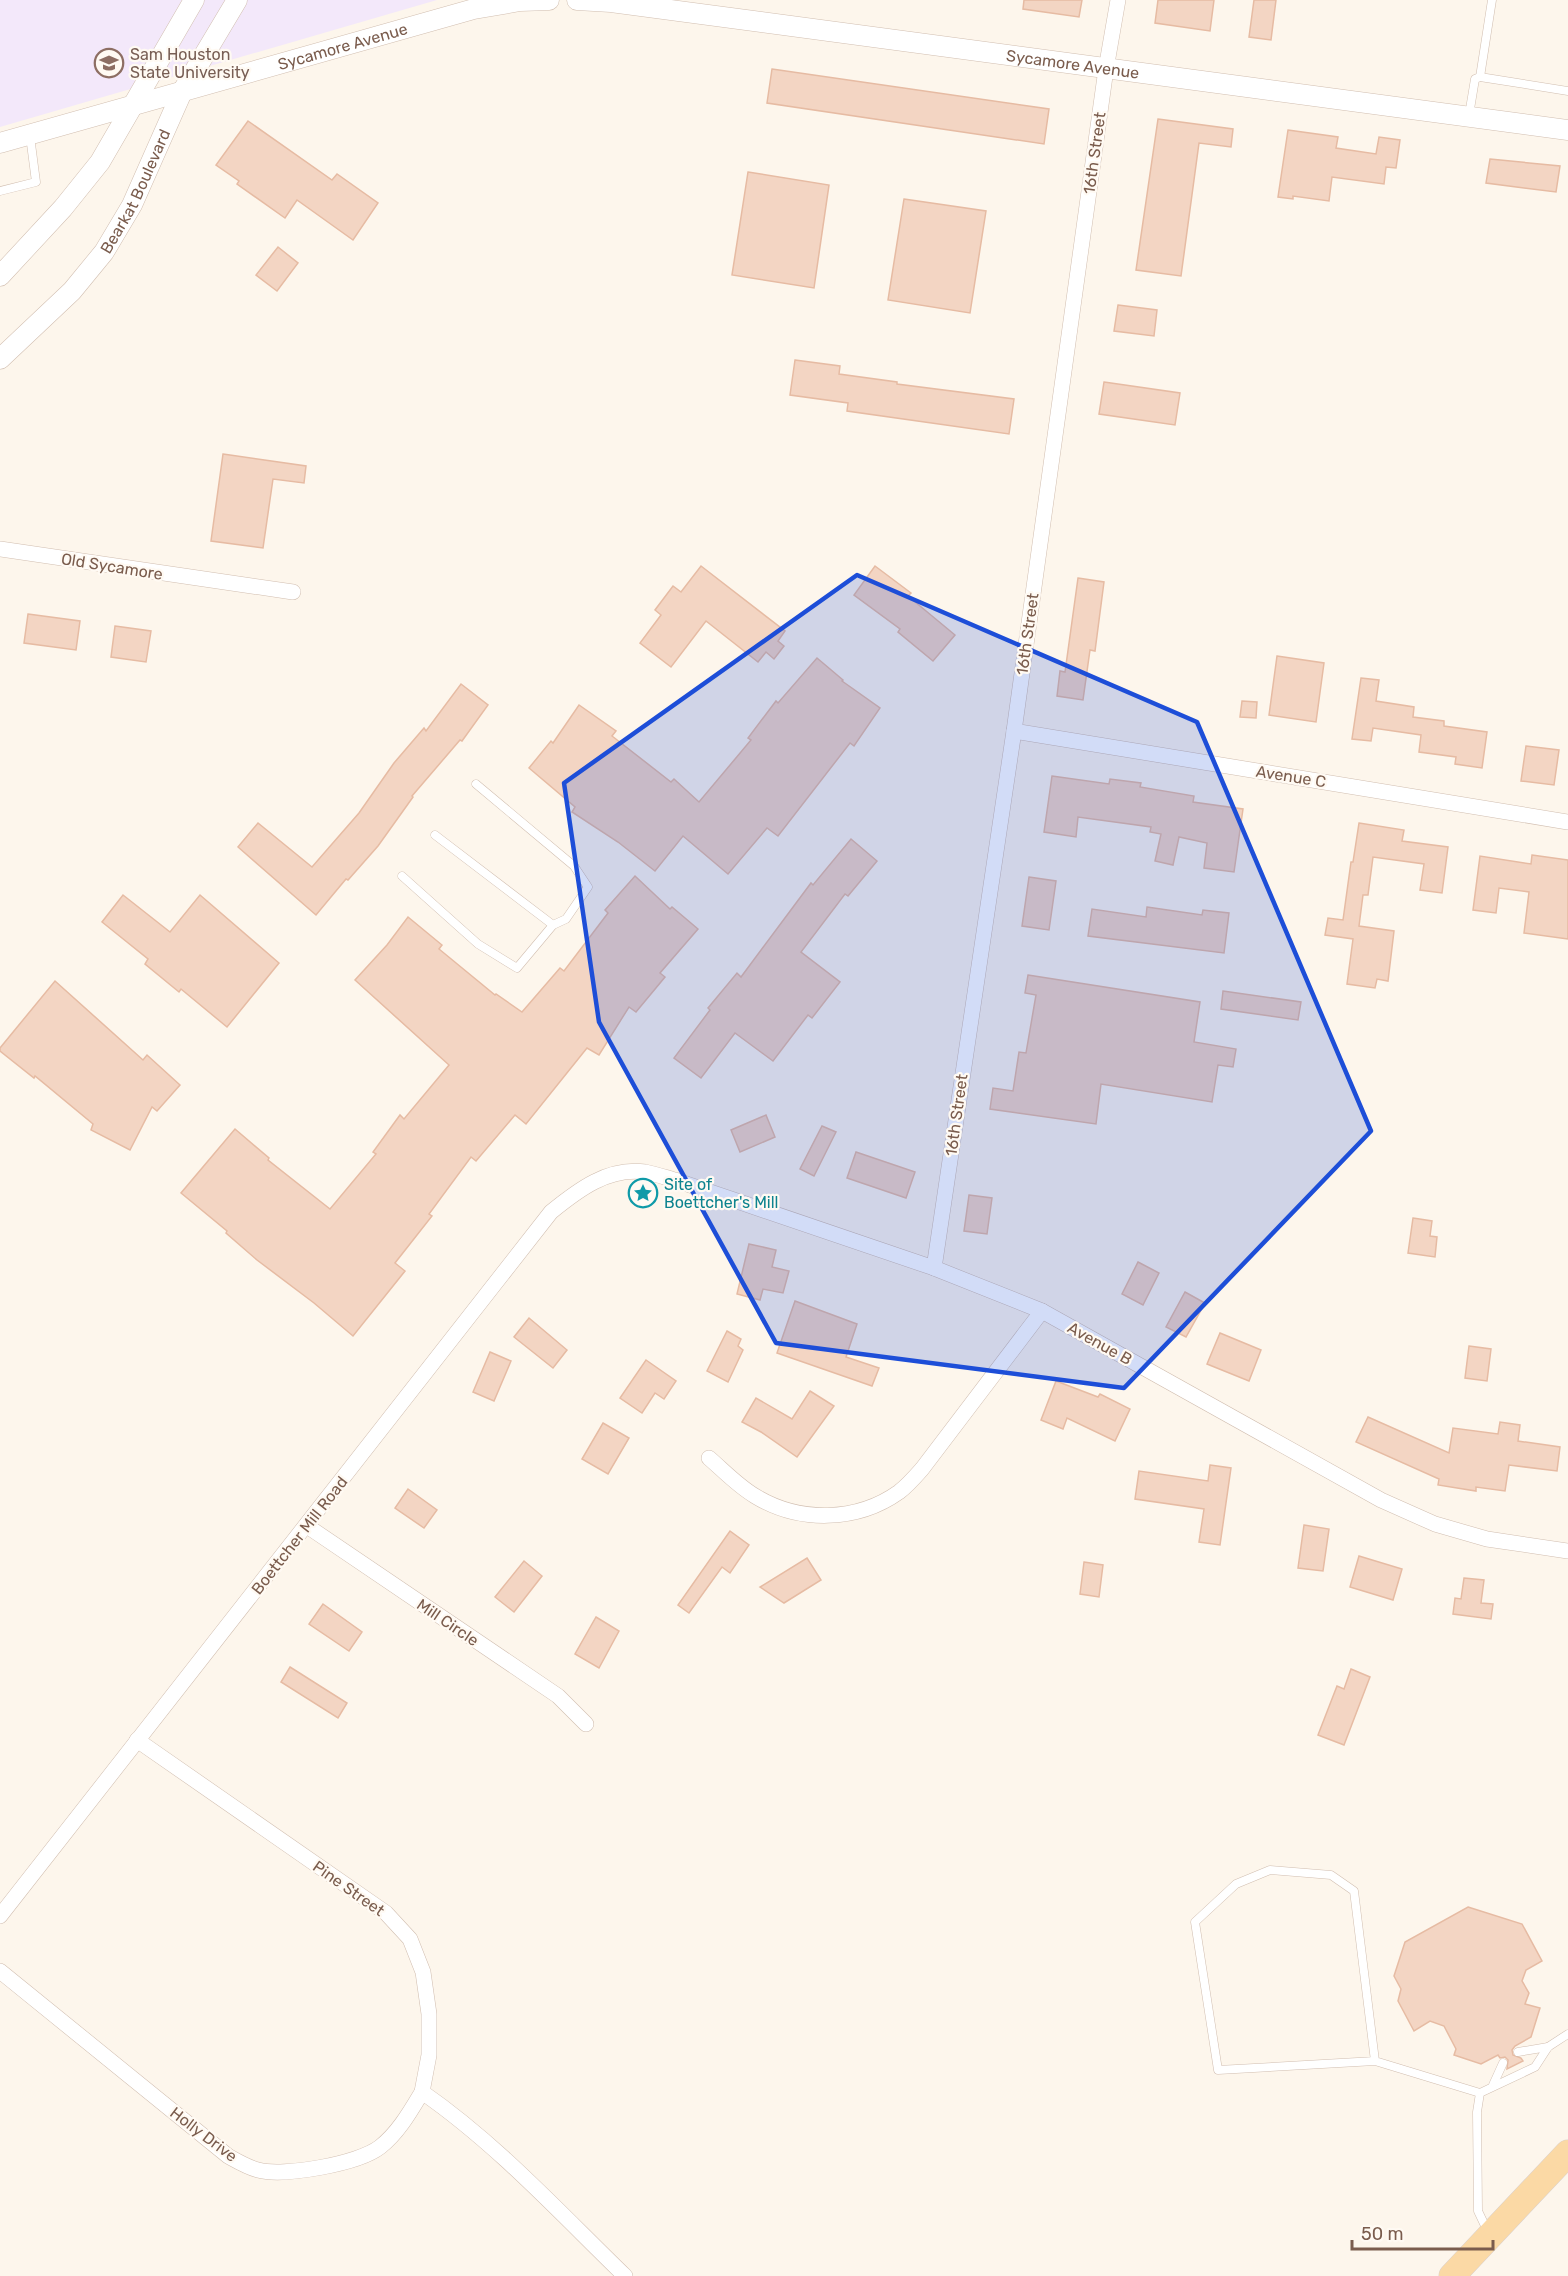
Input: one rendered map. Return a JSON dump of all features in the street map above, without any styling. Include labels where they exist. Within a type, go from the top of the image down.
[{"type":"main road","points":[[1452,2276],[1568,2153]]},
{"type":"street","points":[[0,276],[63,208],[100,162],[194,0]]},
{"type":"street","name":"Bearkat Boulevard","points":[[0,359],[72,291],[104,252],[132,205],[182,92],[237,0]]},
{"type":"street","name":"Sycamore Avenue","points":[[0,143],[474,9],[520,1],[549,0]]},
{"type":"street","name":"Sycamore Avenue","points":[[577,0],[611,2],[1568,130]]},
{"type":"street","name":"16th Street","points":[[934,1268],[1014,731],[1106,69],[1118,0]]},
{"type":"street","name":"Old Sycamore","points":[[0,549],[293,592]]},
{"type":"street","name":"Avenue C","points":[[1014,731],[1568,822]]},
{"type":"street","name":"Avenue B","points":[[616,1173],[644,1172],[678,1180],[934,1268],[1042,1311],[1381,1500],[1435,1524],[1487,1539],[1568,1551]]},
{"type":"street","name":"Boettcher Mill Road","points":[[0,1917],[551,1212],[573,1194],[616,1173]]},
{"type":"street","points":[[709,1458],[756,1497],[785,1510],[820,1516],[849,1515],[875,1506],[900,1491],[922,1469],[1042,1311]]},
{"type":"street","name":"Mill Circle","points":[[306,1526],[558,1696],[586,1724]]},
{"type":"street","name":"Pine Street","points":[[137,1740],[386,1913],[410,1939],[423,1972],[429,2014],[429,2055],[422,2092]]},
{"type":"street","name":"Holly Drive","points":[[0,1971],[228,2156],[258,2170],[289,2173],[352,2160],[378,2148],[403,2124],[422,2092]]},
{"type":"street","points":[[422,2092],[453,2113],[625,2276]]},
{"type":"lane","points":[[1480,77],[1492,0]]},
{"type":"lane","points":[[1469,117],[1475,79],[1480,77],[1568,91]]},
{"type":"lane","points":[[0,191],[36,183],[29,135]]},
{"type":"lane","points":[[402,876],[478,944],[517,968],[553,925],[566,919],[588,887],[574,866],[476,784]]},
{"type":"lane","points":[[435,835],[553,925]]},
{"type":"lane","points":[[1375,2061],[1354,1891],[1331,1875],[1270,1870],[1236,1884],[1195,1922],[1218,2070],[1375,2061],[1480,2093],[1535,2067],[1548,2047]]},
{"type":"lane","points":[[1518,2052],[1548,2047],[1568,2034]]},
{"type":"lane","points":[[1493,2085],[1503,2063]]},
{"type":"lane","points":[[1480,2093],[1477,2112],[1478,2211],[1489,2235]]},
{"type":"highlighted area","points":[[857,575],[1197,722],[1371,1131],[1124,1388],[776,1343],[599,1022],[564,783]]},
{"type":"shaded area","name":"Sam Houston State University","points":[[0,0],[437,0],[0,127]]},
{"type":"building","points":[[1024,0],[1082,0],[1079,17],[1023,9]]},
{"type":"building","points":[[1158,0],[1214,0],[1210,31],[1155,23]]},
{"type":"building","points":[[1254,0],[1276,0],[1271,40],[1249,37]]},
{"type":"building","points":[[772,69],[1049,109],[1044,144],[767,103]]},
{"type":"building","points":[[1158,119],[1233,129],[1231,147],[1199,143],[1181,276],[1136,270]]},
{"type":"building","points":[[248,121],[332,180],[337,174],[378,203],[353,240],[297,200],[285,218],[237,184],[239,181],[216,165]]},
{"type":"building","points":[[1288,130],[1338,137],[1336,148],[1376,154],[1379,137],[1400,140],[1396,168],[1386,167],[1384,184],[1332,177],[1329,201],[1293,196],[1293,199],[1278,197]]},
{"type":"building","points":[[1490,159],[1560,166],[1556,192],[1486,183]]},
{"type":"building","points":[[748,172],[829,185],[814,288],[732,275]]},
{"type":"building","points":[[904,199],[986,211],[970,313],[888,300]]},
{"type":"building","points":[[278,247],[298,263],[277,291],[256,275]]},
{"type":"building","points":[[1118,305],[1157,310],[1154,336],[1114,331]]},
{"type":"building","points":[[795,360],[840,366],[839,374],[1014,399],[1009,434],[847,411],[848,403],[790,395]]},
{"type":"building","points":[[1104,382],[1180,393],[1175,425],[1099,414]]},
{"type":"building","points":[[223,454],[306,466],[304,483],[273,479],[263,548],[211,541]]},
{"type":"building","points":[[701,566],[785,631],[778,641],[784,646],[774,659],[766,652],[758,662],[706,621],[671,667],[640,643],[661,615],[655,610],[673,586],[681,592]]},
{"type":"building","points":[[875,566],[911,593],[908,596],[955,635],[933,661],[898,632],[900,629],[854,595]]},
{"type":"building","points":[[1078,578],[1104,582],[1095,651],[1090,650],[1083,700],[1057,696],[1060,671],[1065,672]]},
{"type":"building","points":[[28,614],[80,621],[76,650],[24,643]]},
{"type":"building","points":[[115,626],[151,631],[146,662],[111,657]]},
{"type":"building","points":[[1277,656],[1324,663],[1316,722],[1269,715]]},
{"type":"building","points":[[817,658],[842,681],[880,708],[854,746],[850,743],[778,836],[767,828],[728,874],[683,836],[655,871],[618,842],[572,812],[575,807],[529,768],[551,741],[553,743],[579,705],[616,731],[612,736],[671,782],[674,779],[699,802],[751,740],[748,738],[776,701],[778,703]]},
{"type":"building","points":[[1361,678],[1379,680],[1376,701],[1414,707],[1413,717],[1444,721],[1444,726],[1487,732],[1482,768],[1455,764],[1456,757],[1419,752],[1421,735],[1373,728],[1371,741],[1352,739]]},
{"type":"building","points":[[461,684],[488,705],[462,741],[460,740],[412,796],[378,846],[316,915],[238,847],[258,823],[312,867],[359,813],[394,763],[424,728],[426,731]]},
{"type":"building","points":[[1242,701],[1257,702],[1256,718],[1240,717]]},
{"type":"building","points":[[1526,746],[1559,750],[1554,785],[1521,781]]},
{"type":"building","points":[[1052,776],[1109,784],[1110,779],[1141,783],[1140,787],[1194,796],[1193,802],[1243,809],[1234,872],[1204,868],[1207,843],[1179,837],[1173,865],[1155,861],[1161,834],[1150,832],[1151,827],[1078,817],[1076,837],[1044,832]]},
{"type":"building","points":[[1359,823],[1404,830],[1402,841],[1448,847],[1442,893],[1420,890],[1424,864],[1373,857],[1368,895],[1363,895],[1359,926],[1394,931],[1388,981],[1377,979],[1375,988],[1347,984],[1353,939],[1325,935],[1328,918],[1343,920]]},
{"type":"building","points":[[851,839],[877,861],[848,896],[845,894],[801,952],[840,982],[812,1018],[808,1015],[773,1061],[735,1033],[701,1078],[674,1058],[710,1010],[708,1008],[737,973],[741,977],[811,883],[813,885]]},
{"type":"building","points":[[1532,855],[1568,860],[1568,939],[1524,933],[1529,892],[1499,888],[1496,913],[1473,910],[1480,856],[1531,864]]},
{"type":"building","points":[[635,876],[670,909],[672,907],[698,929],[660,973],[665,977],[636,1012],[629,1007],[599,1055],[587,1048],[526,1124],[515,1115],[476,1161],[471,1157],[429,1214],[432,1216],[395,1263],[405,1271],[353,1336],[257,1260],[226,1233],[227,1231],[181,1193],[235,1129],[269,1158],[268,1160],[330,1209],[376,1154],[373,1152],[400,1115],[404,1119],[449,1065],[355,980],[387,945],[408,917],[442,945],[439,949],[495,995],[522,1012],[560,968],[564,971],[608,913],[605,910]]},
{"type":"building","points":[[1029,877],[1056,881],[1049,930],[1022,926]]},
{"type":"building","points":[[123,895],[170,932],[200,895],[279,963],[227,1027],[181,989],[179,992],[145,964],[148,959],[102,922]]},
{"type":"building","points":[[1147,907],[1202,915],[1203,910],[1229,913],[1224,953],[1088,936],[1092,909],[1146,917]]},
{"type":"building","points":[[1028,975],[1200,1002],[1194,1042],[1236,1049],[1233,1067],[1218,1065],[1212,1102],[1101,1084],[1096,1124],[990,1109],[993,1088],[1013,1091],[1019,1052],[1026,1053],[1036,995],[1025,993]]},
{"type":"building","points":[[55,981],[143,1060],[147,1055],[180,1085],[157,1111],[152,1107],[130,1150],[91,1130],[93,1124],[35,1076],[34,1078],[0,1051],[0,1048]]},
{"type":"building","points":[[1223,991],[1301,1002],[1298,1020],[1221,1009]]},
{"type":"building","points":[[766,1115],[775,1137],[740,1152],[731,1130]]},
{"type":"building","points":[[822,1126],[836,1132],[814,1176],[800,1169]]},
{"type":"building","points":[[856,1152],[915,1172],[906,1198],[847,1178]]},
{"type":"building","points":[[969,1195],[992,1198],[987,1234],[964,1231]]},
{"type":"building","points":[[1413,1218],[1432,1221],[1430,1236],[1437,1237],[1435,1257],[1408,1253]]},
{"type":"building","points":[[749,1244],[776,1250],[772,1267],[789,1271],[783,1293],[763,1289],[760,1300],[737,1294]]},
{"type":"building","points":[[1138,1262],[1159,1273],[1143,1305],[1122,1294]]},
{"type":"building","points":[[1185,1292],[1205,1303],[1186,1337],[1166,1327]]},
{"type":"building","points":[[795,1301],[857,1324],[846,1357],[879,1368],[872,1386],[777,1353]]},
{"type":"building","points":[[529,1318],[567,1350],[553,1368],[514,1337]]},
{"type":"building","points":[[727,1331],[741,1339],[738,1346],[743,1350],[728,1382],[707,1371]]},
{"type":"building","points":[[1220,1333],[1261,1350],[1249,1381],[1207,1364]]},
{"type":"building","points":[[1469,1346],[1491,1349],[1487,1381],[1465,1378]]},
{"type":"building","points":[[490,1352],[511,1361],[494,1401],[473,1392]]},
{"type":"building","points":[[646,1360],[676,1381],[664,1399],[655,1393],[642,1413],[620,1398]]},
{"type":"building","points":[[1056,1381],[1098,1397],[1100,1394],[1130,1409],[1115,1441],[1067,1418],[1063,1429],[1041,1420]]},
{"type":"building","points":[[810,1391],[834,1406],[797,1457],[742,1422],[756,1398],[792,1419]]},
{"type":"building","points":[[1368,1417],[1449,1453],[1453,1428],[1498,1434],[1500,1422],[1520,1425],[1518,1441],[1560,1447],[1557,1471],[1509,1465],[1505,1491],[1476,1487],[1476,1491],[1438,1485],[1439,1479],[1356,1442]]},
{"type":"building","points":[[603,1423],[629,1438],[608,1474],[582,1459]]},
{"type":"building","points":[[1210,1465],[1231,1468],[1220,1545],[1199,1542],[1204,1509],[1135,1499],[1139,1471],[1208,1481]]},
{"type":"building","points":[[408,1489],[437,1510],[424,1528],[395,1508]]},
{"type":"building","points":[[1304,1525],[1329,1529],[1323,1571],[1298,1568]]},
{"type":"building","points":[[730,1531],[749,1545],[730,1573],[722,1567],[689,1613],[678,1605]]},
{"type":"building","points":[[1359,1556],[1402,1569],[1393,1600],[1350,1587]]},
{"type":"building","points":[[807,1558],[821,1580],[784,1603],[760,1587]]},
{"type":"building","points":[[524,1561],[542,1576],[514,1612],[495,1597]]},
{"type":"building","points":[[1084,1562],[1103,1565],[1099,1597],[1080,1594]]},
{"type":"building","points":[[1464,1578],[1484,1580],[1481,1603],[1493,1604],[1491,1619],[1453,1614],[1455,1598],[1461,1599]]},
{"type":"building","points":[[323,1604],[362,1632],[349,1651],[309,1624]]},
{"type":"building","points":[[596,1617],[619,1631],[599,1668],[575,1654]]},
{"type":"building","points":[[290,1667],[347,1703],[338,1718],[281,1682]]},
{"type":"building","points":[[1351,1669],[1370,1677],[1344,1745],[1318,1735],[1337,1686],[1344,1689]]},
{"type":"building","points":[[1468,1907],[1522,1924],[1542,1961],[1526,1970],[1522,1981],[1529,1993],[1525,2004],[1540,2008],[1531,2037],[1512,2050],[1513,2055],[1523,2061],[1507,2069],[1508,2060],[1498,2055],[1481,2064],[1454,2055],[1456,2049],[1444,2026],[1430,2021],[1414,2031],[1398,2001],[1401,1989],[1394,1976],[1405,1942]]},
{"type":"place","name":"Sam Houston State University","points":[[109,63]]},
{"type":"place","name":"Site of Boettcher's Mill","points":[[643,1193]]}]
